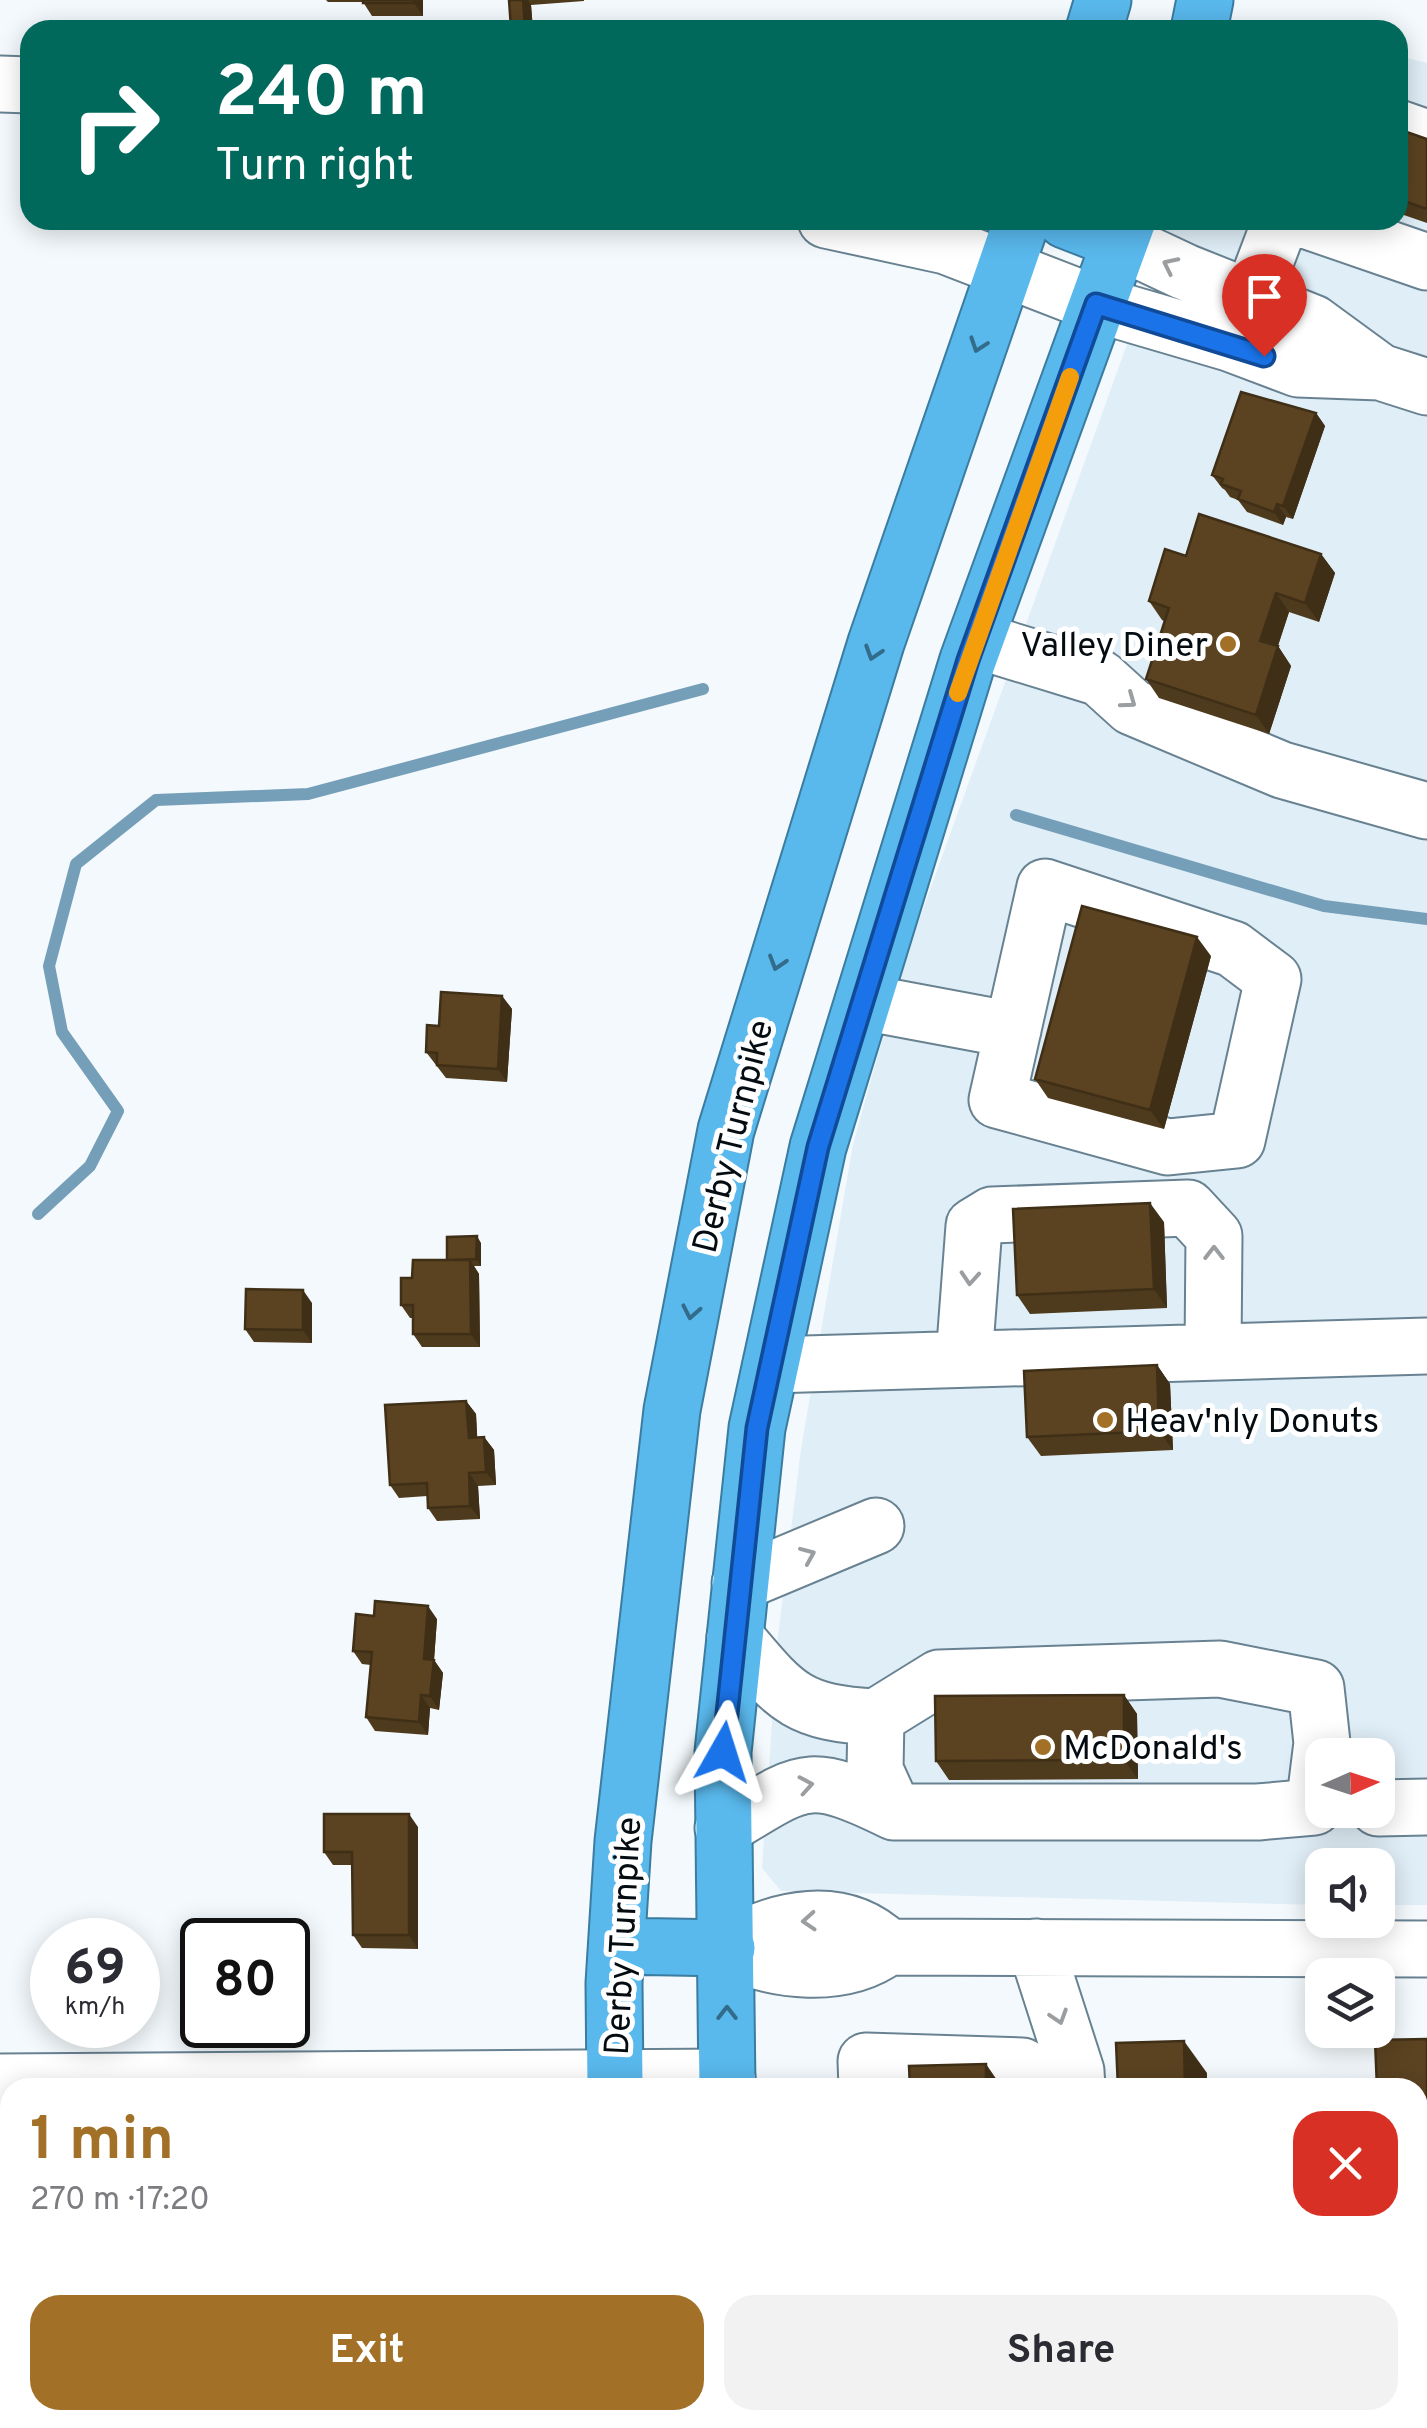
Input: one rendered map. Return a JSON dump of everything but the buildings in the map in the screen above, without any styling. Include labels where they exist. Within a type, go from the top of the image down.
[{"type":"highway","points":[[727,2078],[723,1752],[757,1428],[818,1147],[976,640],[1123,230]]},
{"type":"highway","name":"Derby Turnpike","points":[[615,2078],[623,1840],[672,1410],[726,1130],[876,644],[1013,245]]},
{"type":"highway","points":[[617,1946],[727,1948]]},
{"type":"street","points":[[872,230],[946,246],[1013,245],[1096,304],[1229,343],[1298,369],[1404,379]]},
{"type":"street","points":[[1123,230],[1251,299],[1313,323],[1404,379]]},
{"type":"street","points":[[1251,299],[1277,230]]},
{"type":"street","points":[[1334,230],[1427,262]]},
{"type":"street","points":[[976,640],[1100,678],[1132,707],[1282,770],[1427,811]]},
{"type":"street","points":[[1046,887],[1233,948],[1273,978],[1237,1140],[1168,1146],[997,1100],[1013,1030],[1046,887]]},
{"type":"street","points":[[863,1002],[1013,1030]]},
{"type":"street","points":[[964,1359],[974,1226],[992,1214],[1142,1208],[1188,1208],[1214,1236],[1213,1350]]},
{"type":"street","points":[[771,1365],[1427,1346]]},
{"type":"street","points":[[740,1583],[876,1526]]},
{"type":"street","points":[[734,1638],[772,1682],[808,1708],[827,1715],[876,1717],[939,1678],[1220,1669],[1316,1688],[1321,1738]]},
{"type":"street","points":[[876,1717],[875,1770],[894,1812]]},
{"type":"street","points":[[723,1828],[784,1790],[813,1782],[841,1786],[894,1812],[1258,1812],[1305,1808]]},
{"type":"street","points":[[1395,1808],[1427,1807]]},
{"type":"street","points":[[727,1948],[757,1964],[792,1969],[872,1959],[888,1947],[1427,1949]]},
{"type":"street","points":[[1036,1947],[1076,2078]]},
{"type":"street","points":[[867,2078],[866,2061],[1022,2066],[1035,2078]]},
{"type":"shaded area","points":[[1408,58],[1427,63],[1427,1905],[1395,1905],[1395,1848],[1305,1848],[1305,1905],[781,1891],[762,1868],[778,1636],[801,1449],[853,1144],[905,959],[1168,230],[1408,230]]},
{"type":"waterway","points":[[38,1214],[90,1166],[118,1111],[62,1032],[49,966],[76,864],[156,800],[308,794],[703,689]]},
{"type":"waterway","points":[[1016,815],[1324,906],[1427,919]]},
{"type":"slow traffic","points":[[958,693],[1070,377]]},
{"type":"place","name":"Valley Diner","points":[[1228,644]]},
{"type":"place","name":"Heav'nly Donuts","points":[[1105,1420]]},
{"type":"place","name":"McDonald's","points":[[1043,1747]]},
{"type":"route","points":[[723,1752],[757,1428],[818,1147],[968,660],[1096,304],[1264,356]]}]
